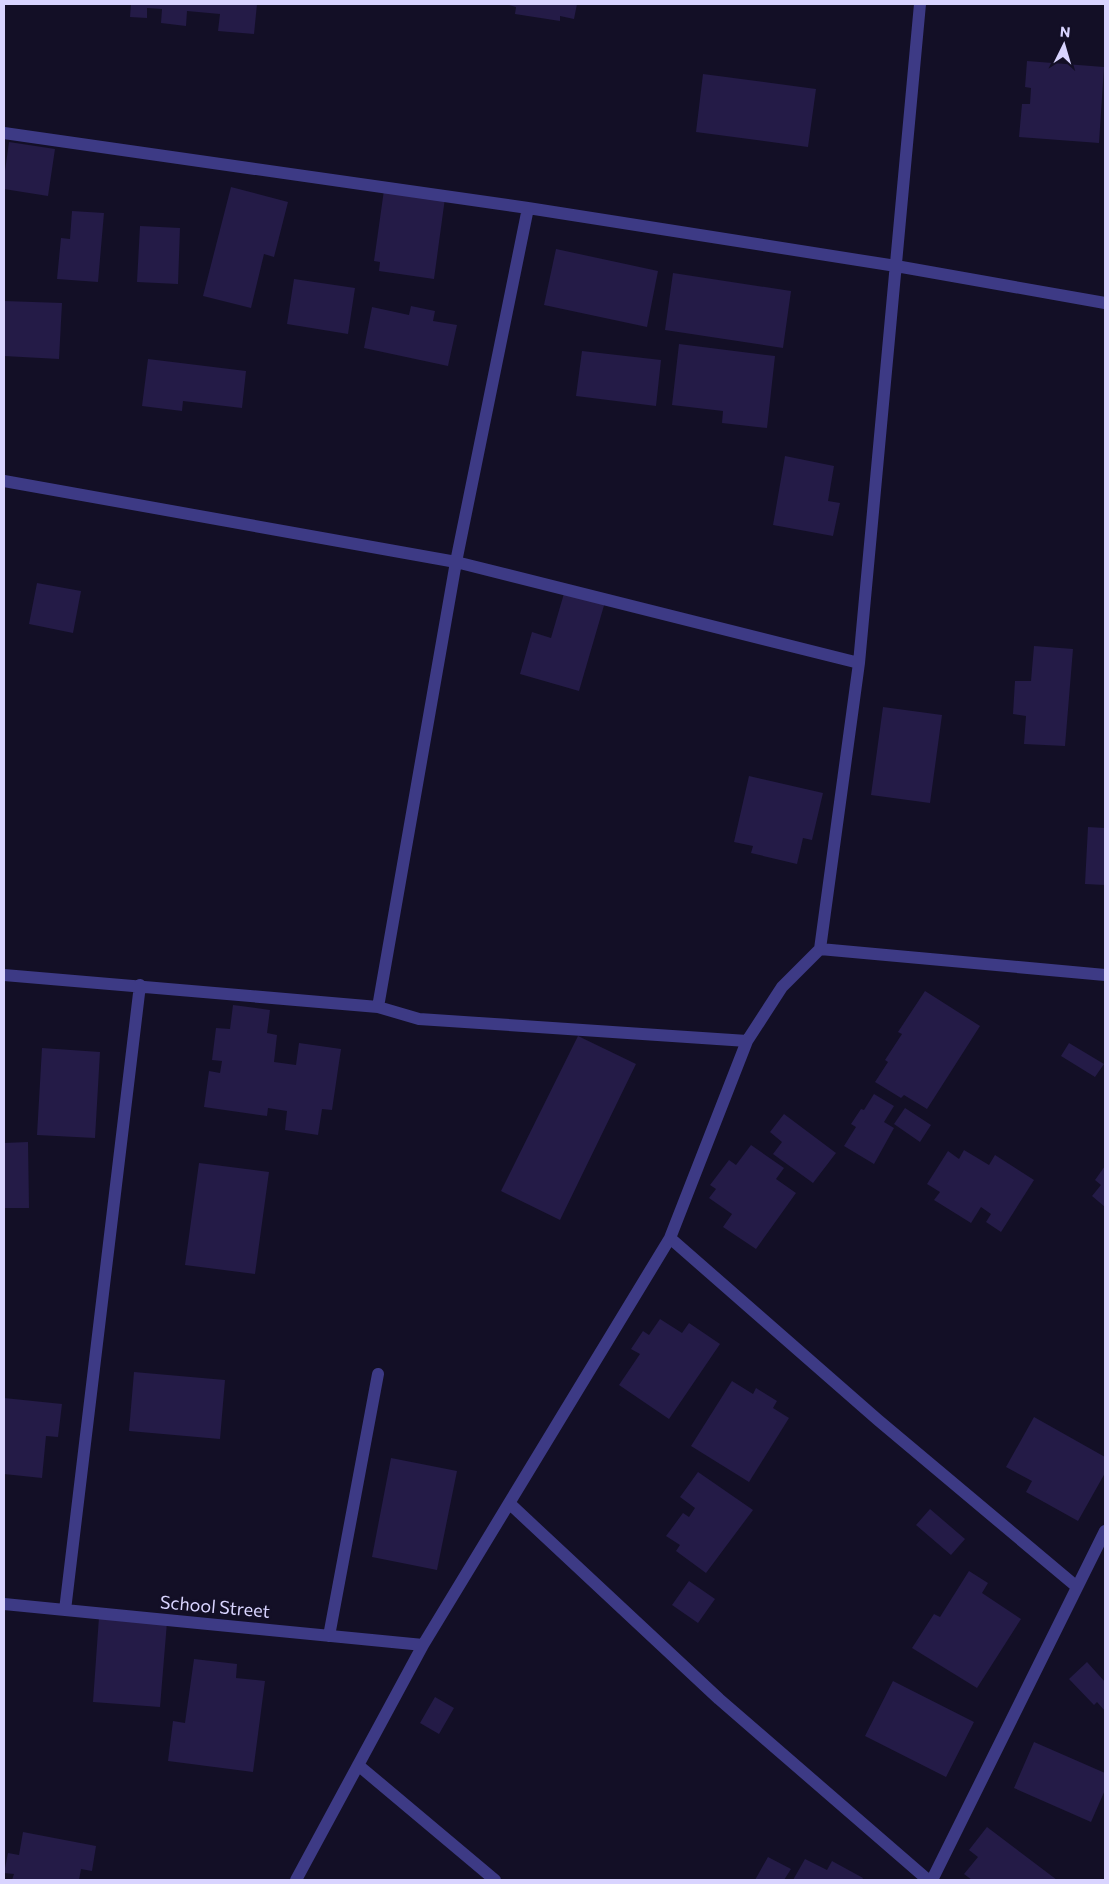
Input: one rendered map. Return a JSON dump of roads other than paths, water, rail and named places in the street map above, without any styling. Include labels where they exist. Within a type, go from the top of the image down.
[{"type":"street","points":[[296,1880],[423,1644],[670,1238],[747,1041],[782,987],[820,949],[859,664],[920,4]]},
{"type":"street","points":[[4,133],[528,208],[896,266],[1105,303]]},
{"type":"street","points":[[378,1007],[456,562],[528,208]]},
{"type":"street","points":[[4,481],[456,562],[859,664]]},
{"type":"street","points":[[820,949],[1105,976]]},
{"type":"street","points":[[4,975],[140,985],[378,1007],[420,1019],[747,1041]]},
{"type":"street","points":[[65,1610],[140,985]]},
{"type":"street","points":[[670,1238],[878,1420],[1077,1587]]},
{"type":"street","points":[[329,1636],[378,1374]]},
{"type":"street","points":[[509,1503],[719,1700],[928,1880]]},
{"type":"street","points":[[932,1880],[1105,1531]]},
{"type":"street","name":"School Street","points":[[4,1604],[423,1644]]},
{"type":"street","points":[[358,1765],[495,1880]]}]
